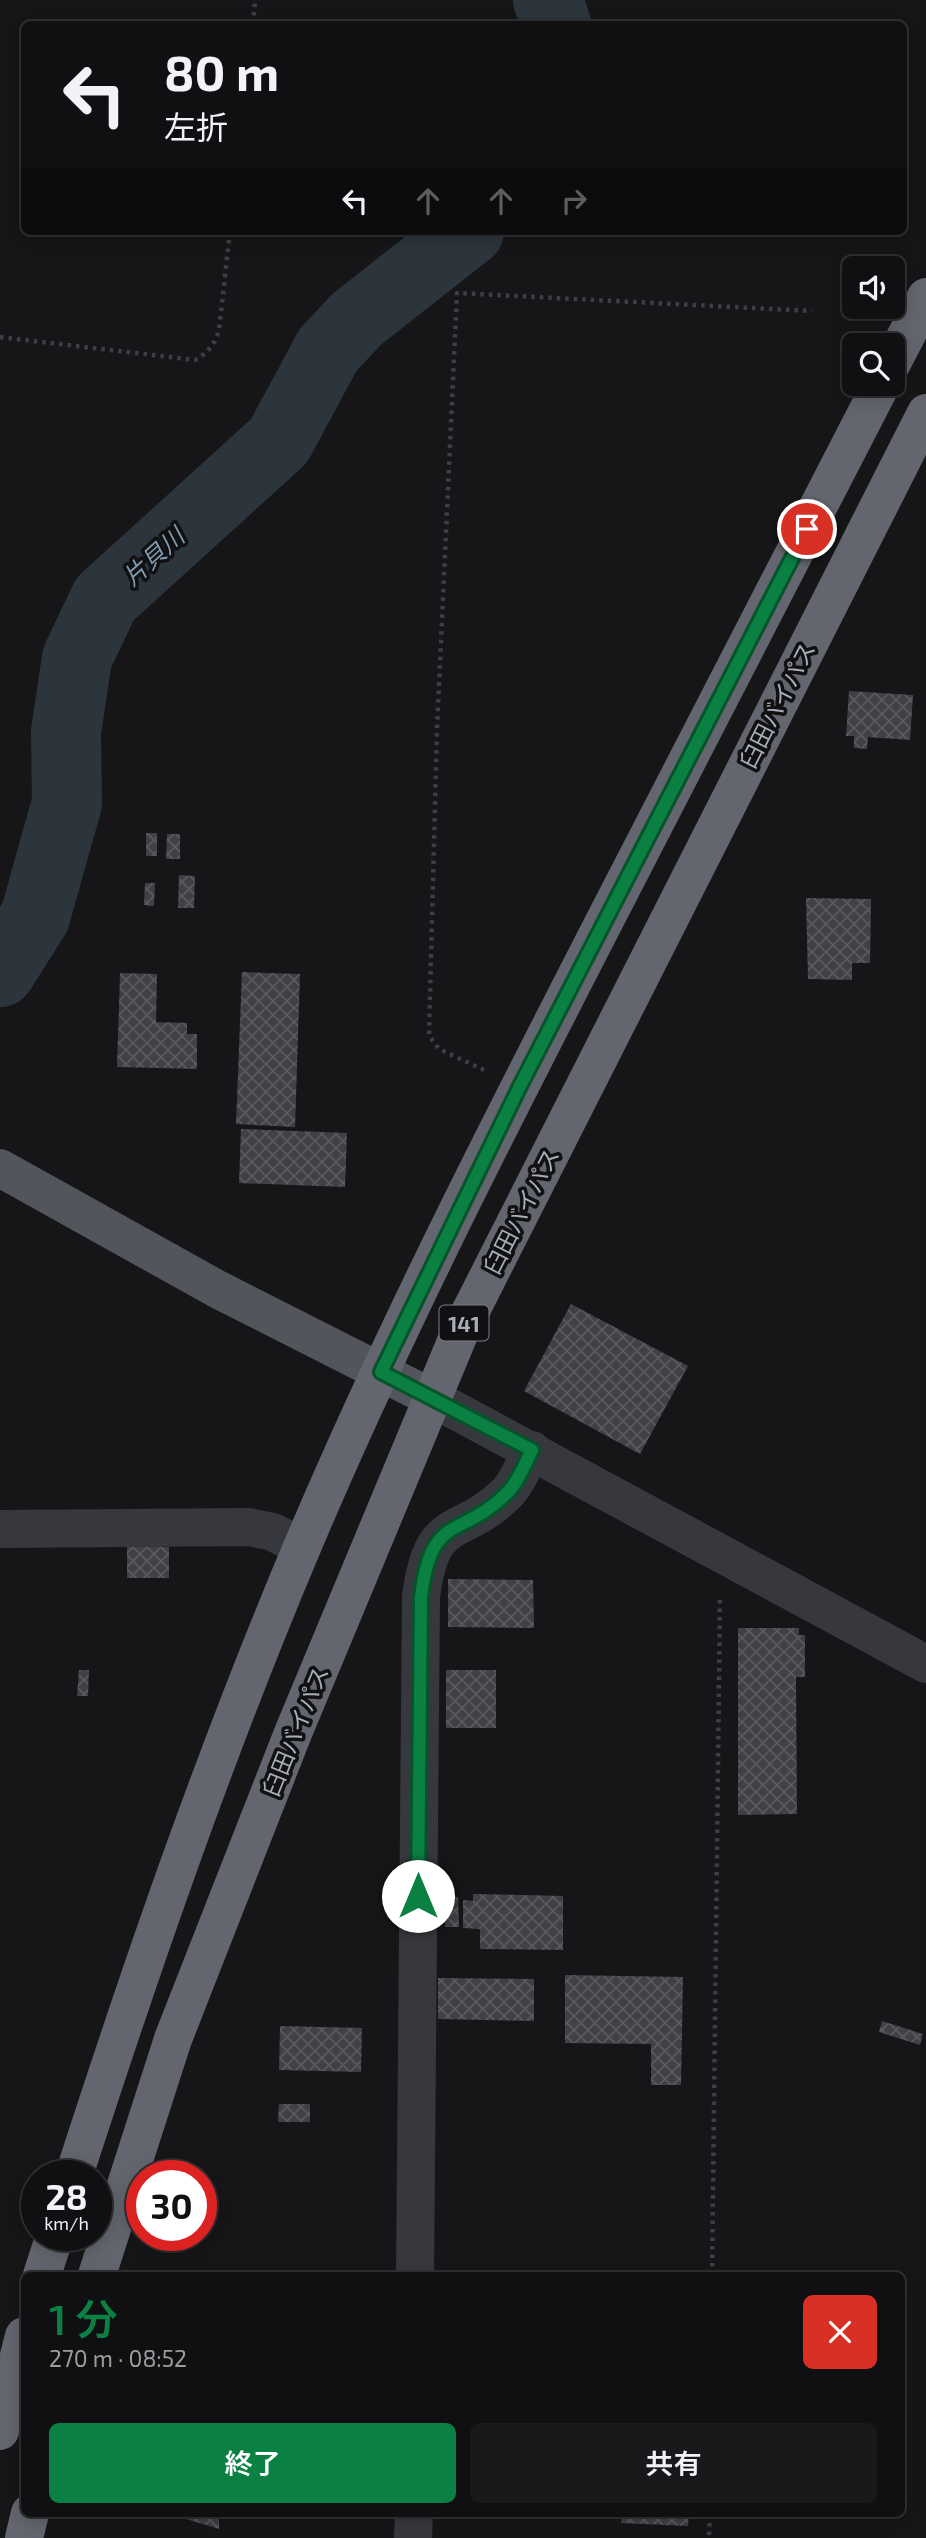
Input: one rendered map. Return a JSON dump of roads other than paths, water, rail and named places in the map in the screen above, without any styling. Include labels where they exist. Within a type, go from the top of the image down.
[{"type":"highway","points":[[905,338],[926,297]]},
{"type":"highway","name":"141","points":[[79,2160],[123,2022],[236,1706],[302,1547],[381,1372],[520,1086],[875,396]]},
{"type":"highway","name":"臼田バイパス","points":[[98,2272],[173,2039],[293,1733],[460,1332],[926,413]]},
{"type":"highway","points":[[43,2272],[50,2251]]},
{"type":"highway","points":[[0,2431],[21,2348]]},
{"type":"highway","points":[[24,2538],[29,2517]]},
{"type":"main road","points":[[0,1168],[217,1290],[433,1399]]},
{"type":"street","points":[[433,1399],[926,1664]]},
{"type":"street","points":[[415,2272],[421,1597],[425,1565],[438,1539],[509,1491],[532,1450]]},
{"type":"street","points":[[0,1529],[249,1527],[273,1532],[302,1547]]},
{"type":"street","points":[[413,2538],[414,2517]]},
{"type":"waterway","name":"片貝川","points":[[548,0],[555,21]]},
{"type":"waterway","name":"片貝川","points":[[0,972],[35,917],[67,803],[66,732],[77,658],[105,599],[279,441],[328,350],[357,319],[464,235]]}]
